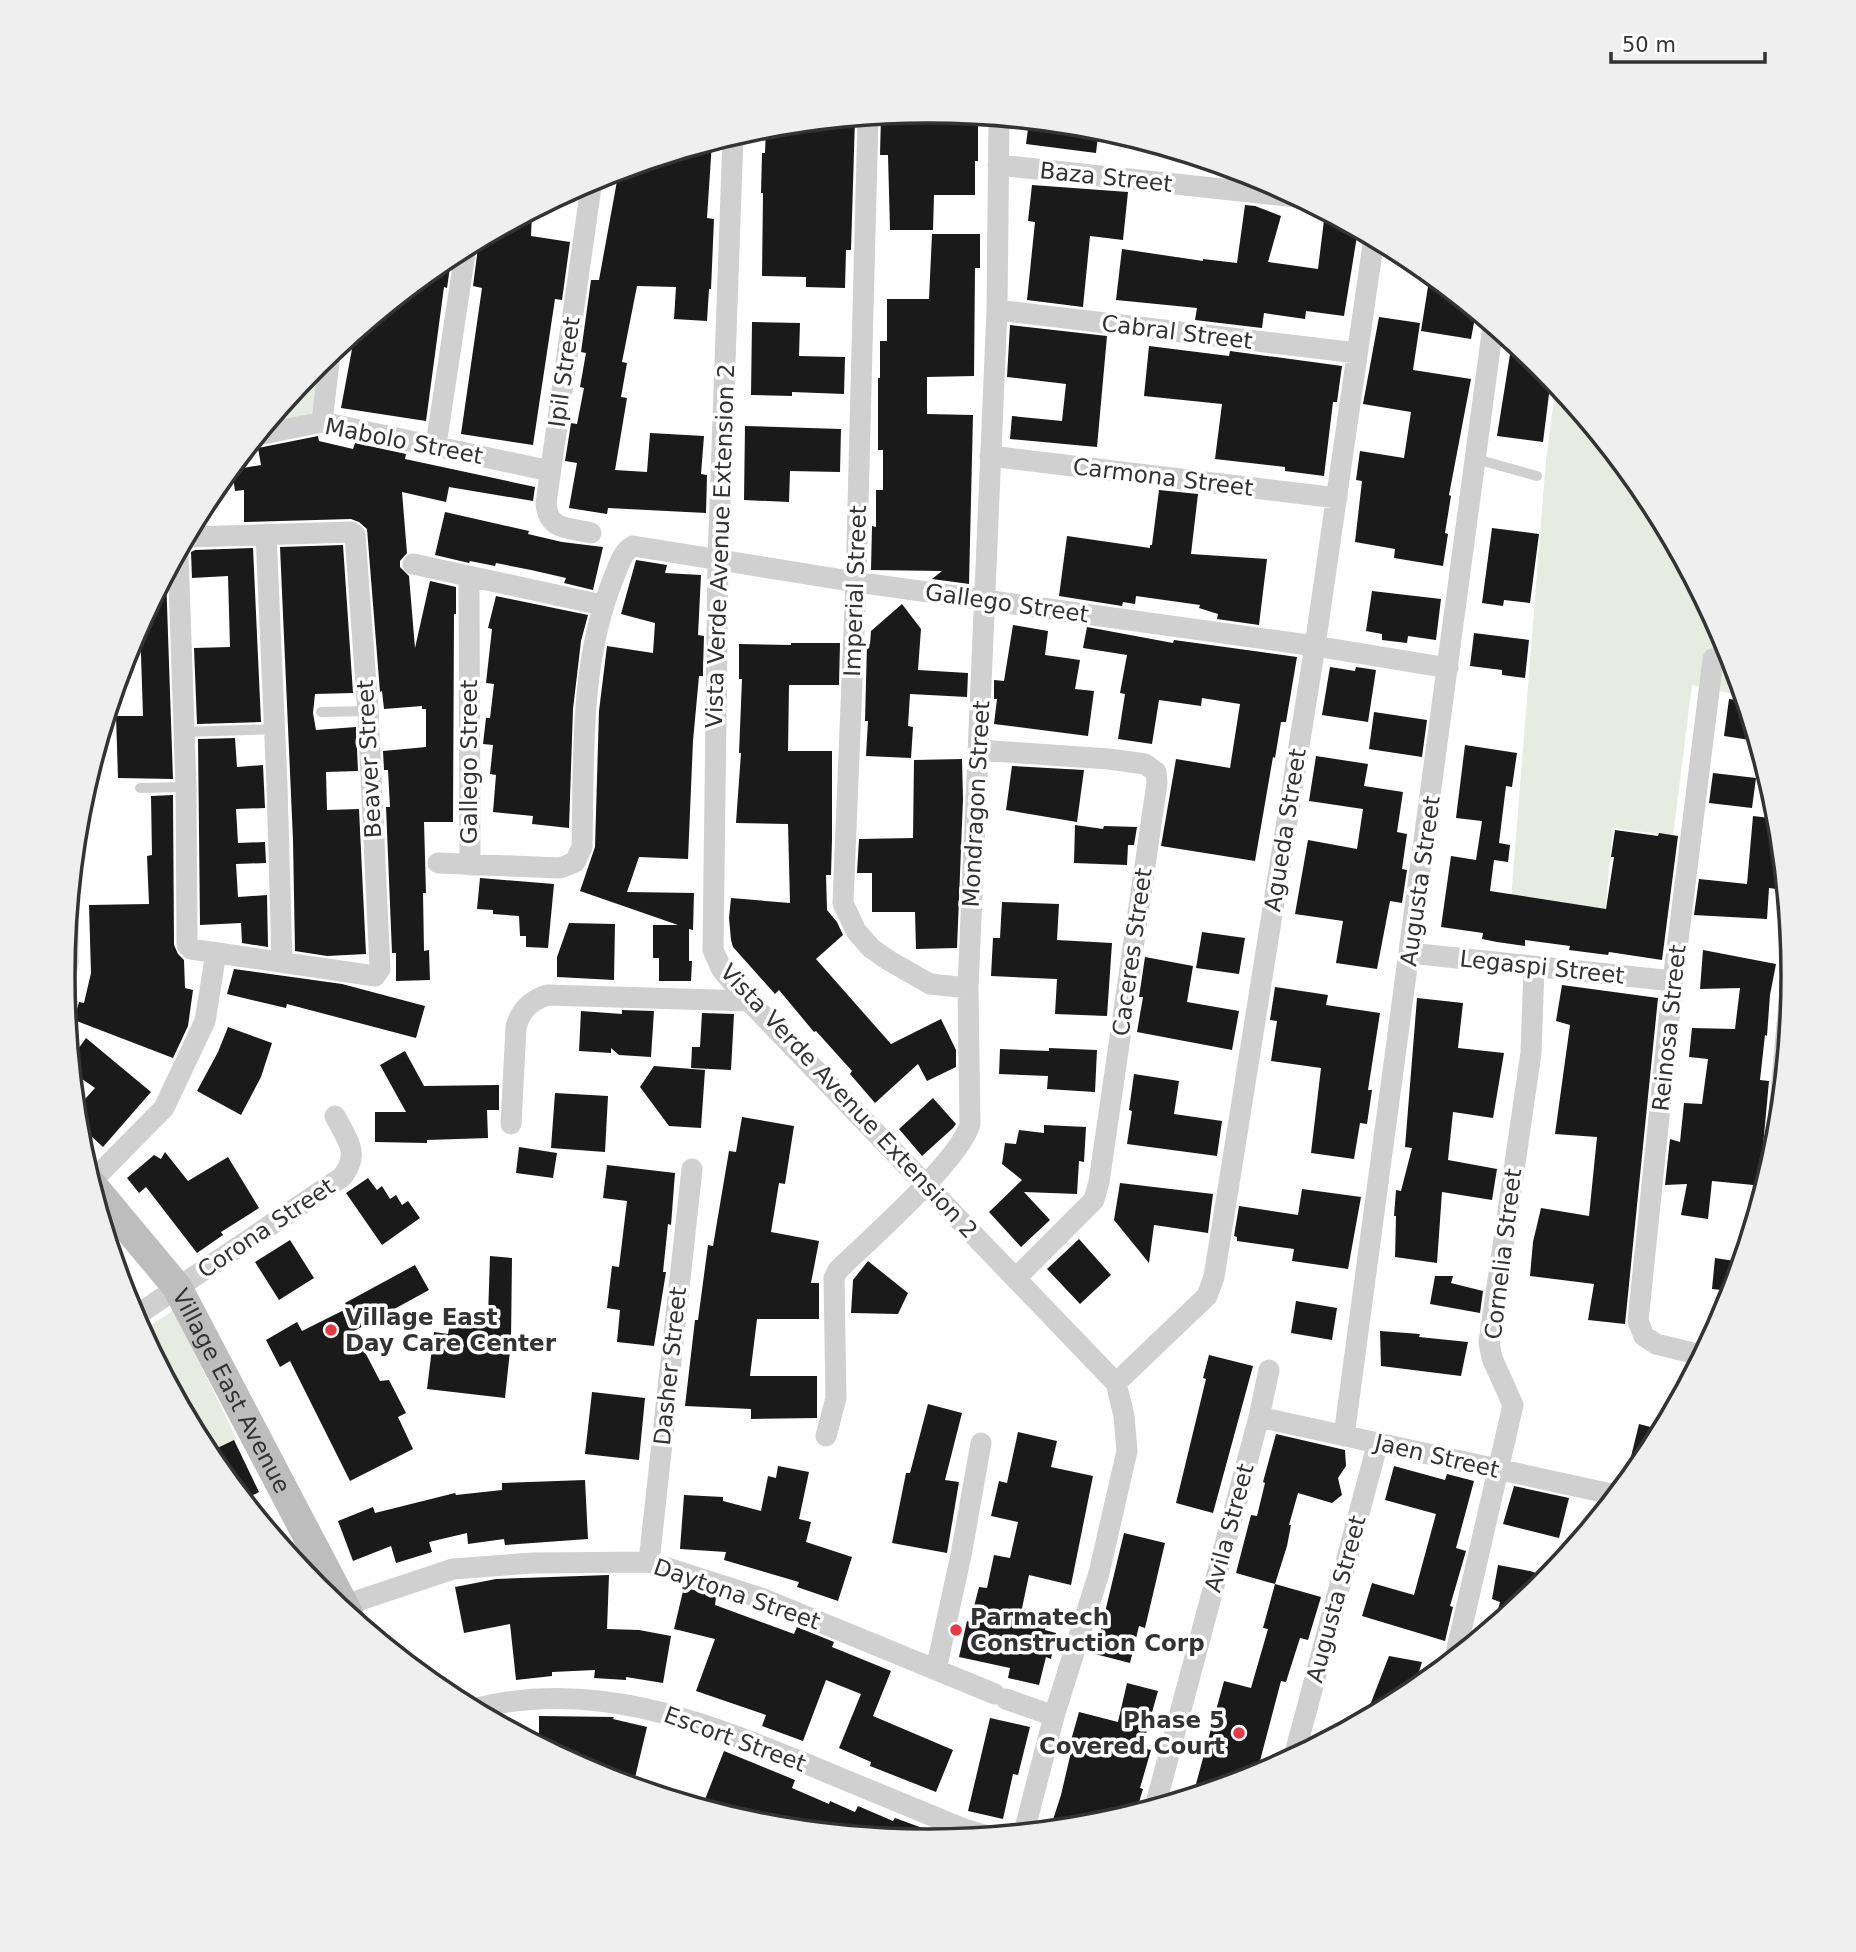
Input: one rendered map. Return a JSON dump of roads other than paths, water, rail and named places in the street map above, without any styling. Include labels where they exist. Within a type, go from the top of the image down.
[{"type":"street","name":"Imperial Street","points":[[868,125],[856,582],[843,903],[856,930],[870,948],[930,984],[968,988]]},
{"type":"street","name":"Mondragon Street","points":[[826,1436],[836,1398],[834,1278],[838,1270],[962,1142],[970,1124],[968,988],[997,310],[999,127]]},
{"type":"street","name":"Vista Verde Avenue Extension 2","points":[[733,146],[718,561],[711,933],[713,950],[722,970],[750,1001],[1116,1383]]},
{"type":"street","name":"Baza Street","points":[[998,165],[1267,194]]},
{"type":"street","name":"Ipil Street","points":[[590,193],[546,503],[548,518],[553,524],[591,533]]},
{"type":"street","name":"Agueda Street","points":[[1116,1383],[1207,1296],[1214,1277],[1315,646],[1372,249]]},
{"type":"street","points":[[436,445],[464,261]]},
{"type":"street","name":"Cabral Street","points":[[997,310],[1357,353]]},
{"type":"street","name":"Augusta Street","points":[[1344,1436],[1492,337]]},
{"type":"street","points":[[322,422],[328,370]]},
{"type":"street","name":"Mabolo Street","points":[[272,432],[322,422],[550,471]]},
{"type":"street","name":"Carmona Street","points":[[990,456],[1337,498]]},
{"type":"street","name":"Beaver Street","points":[[179,570],[186,787],[187,943],[191,949],[372,977],[380,972],[368,710],[355,535],[351,532],[197,537]]},
{"type":"street","points":[[266,534],[282,961]]},
{"type":"street","name":"Gallego Street","points":[[438,863],[560,868],[575,862],[580,855],[586,690],[602,605],[623,555],[633,546],[856,582],[1315,646],[1448,668]]},
{"type":"street","points":[[413,564],[602,605]]},
{"type":"street","name":"Gallego Street","points":[[469,576],[470,865]]},
{"type":"street","name":"Reinosa Street","points":[[1693,1353],[1656,1344],[1644,1336],[1638,1321],[1673,981],[1713,659]]},
{"type":"street","name":"Caceres Street","points":[[978,750],[1145,764],[1156,772],[1157,783],[1099,1182],[1094,1200],[1016,1278]]},
{"type":"street","points":[[99,1176],[164,1108],[205,1021],[216,953]]},
{"type":"street","name":"Legaspi Street","points":[[1410,953],[1673,981]]},
{"type":"street","name":"Cornelia Street","points":[[1458,1644],[1513,1405],[1492,1358],[1489,1342],[1531,1053],[1534,967]]},
{"type":"street","points":[[511,1124],[516,1027],[520,1015],[536,999],[547,995],[750,1001]]},
{"type":"street","name":"Corona Street","points":[[144,1310],[342,1177],[351,1163],[352,1150],[335,1116]]},
{"type":"street","name":"Dasher Street","points":[[649,1562],[692,1169]]},
{"type":"street","name":"Village East Avenue","points":[[105,1200],[177,1287],[335,1588]]},
{"type":"street","name":"Avila Street","points":[[1158,1797],[1259,1417],[1269,1370]]},
{"type":"street","points":[[1026,1822],[1054,1716],[1098,1573],[1127,1451],[1124,1416],[1116,1383]]},
{"type":"street","name":"Jaen Street","points":[[1259,1417],[1606,1493]]},
{"type":"street","name":"Augusta Street","points":[[1297,1744],[1378,1442]]},
{"type":"street","points":[[936,1670],[961,1555],[981,1443]]},
{"type":"street","name":"Daytona Street","points":[[354,1606],[453,1569],[532,1563],[649,1562],[761,1598],[1000,1697],[1054,1716]]},
{"type":"street","name":"Escort Street","points":[[489,1707],[554,1698],[591,1699],[646,1707],[725,1731],[961,1828]]},
{"type":"lane","points":[[1476,459],[1537,476]]},
{"type":"lane","points":[[321,712],[368,710]]},
{"type":"lane","points":[[184,732],[275,729]]},
{"type":"lane","points":[[141,788],[186,787]]},
{"type":"place","name":"Village East Day Care Center","points":[[331,1330]]},
{"type":"place","name":"Parmatech Construction Corp","points":[[956,1630]]},
{"type":"place","name":"Phase 5 Covered Court","points":[[1239,1733]]}]
